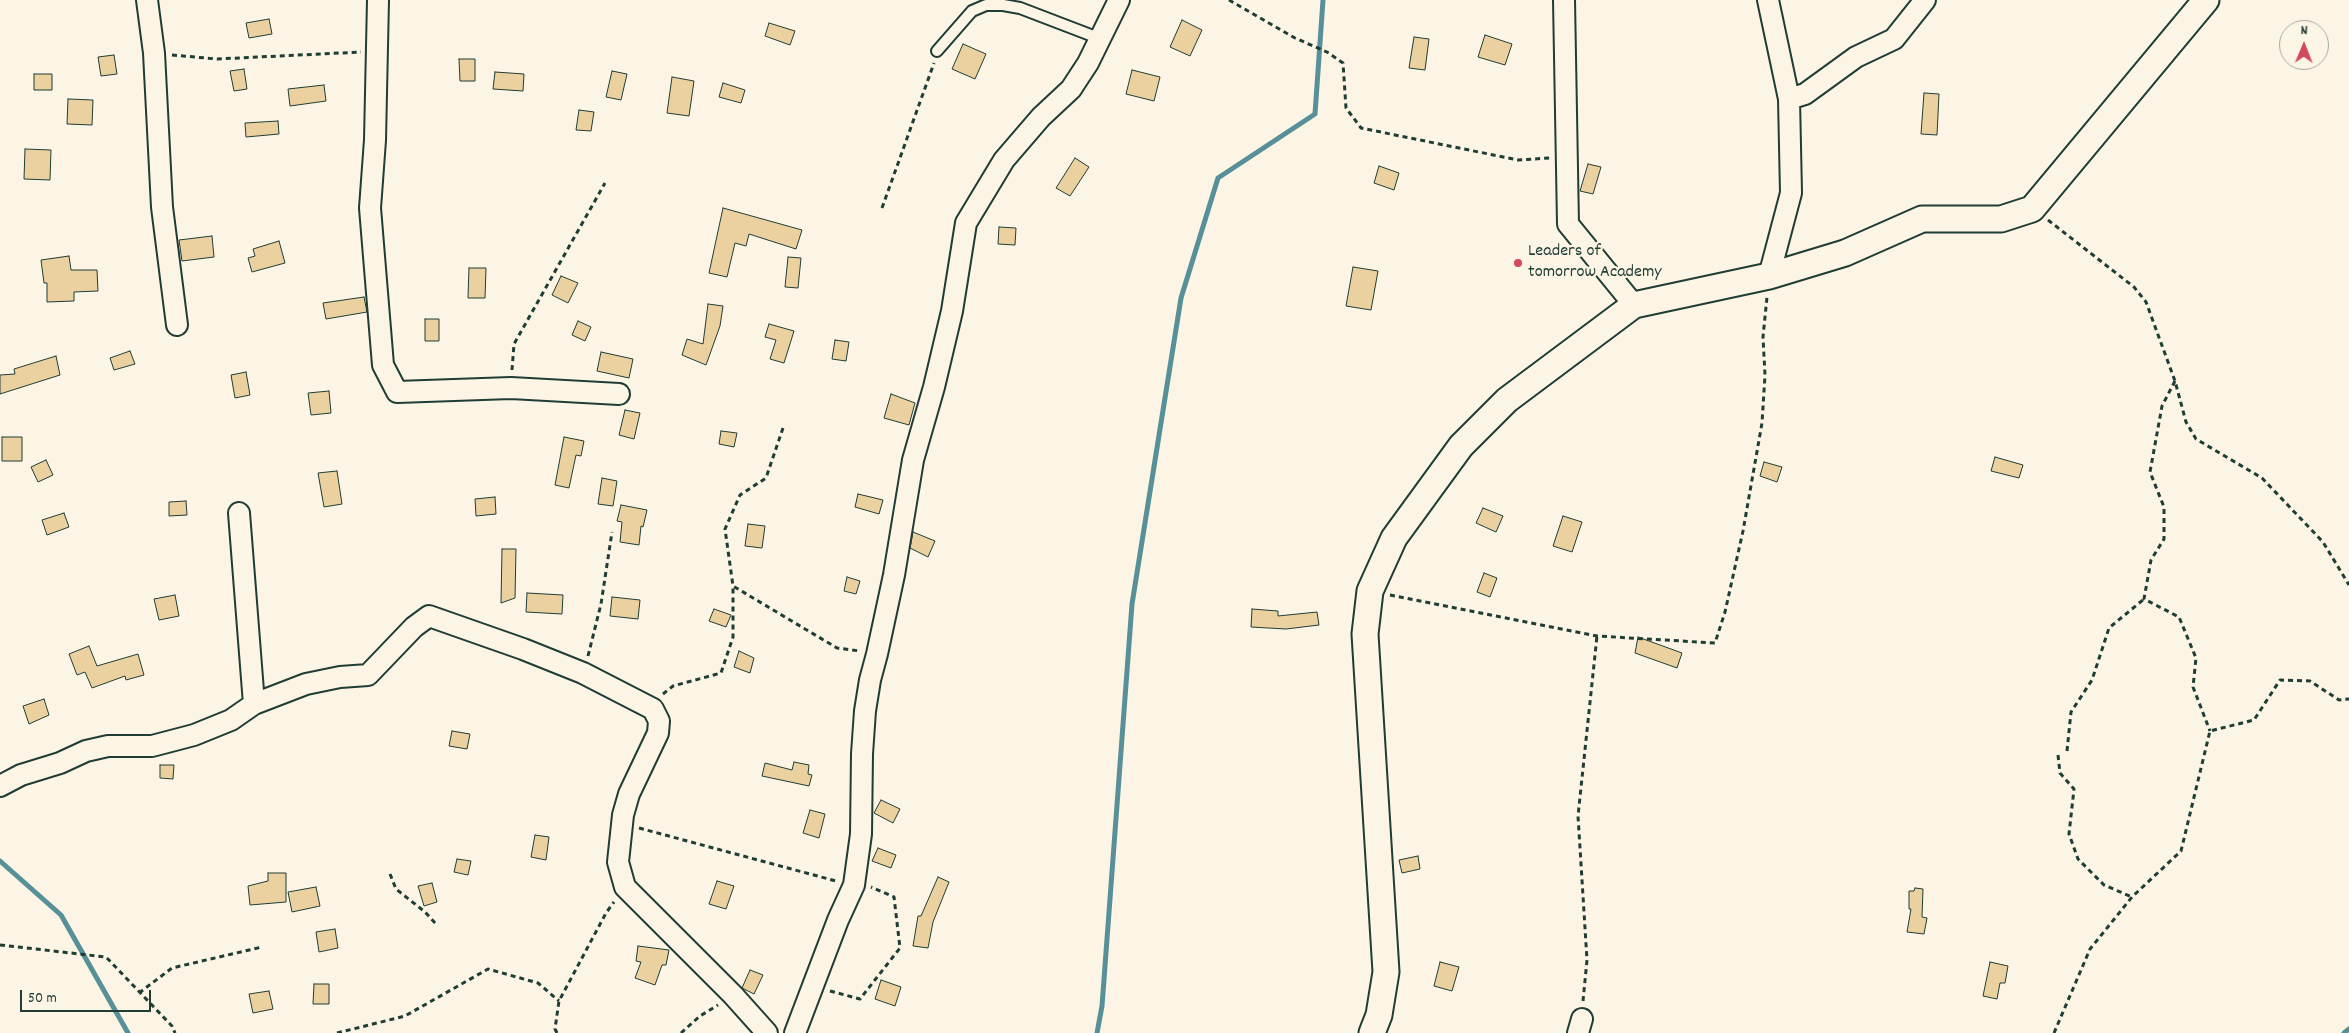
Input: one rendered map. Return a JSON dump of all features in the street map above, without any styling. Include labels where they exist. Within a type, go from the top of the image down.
[{"type":"street","points":[[147,0],[154,53],[162,207],[177,325]]},
{"type":"street","points":[[378,0],[375,140],[370,208],[383,365],[397,392],[511,388],[620,394]]},
{"type":"street","points":[[795,1033],[838,920],[854,885],[861,834],[864,711],[894,575],[913,460],[934,387],[952,311],[966,223],[1004,160],[1041,117],[1070,89],[1101,39],[1119,0]]},
{"type":"street","points":[[1564,0],[1568,224],[1634,305]]},
{"type":"street","points":[[1768,0],[1789,99],[1791,193],[1769,276]]},
{"type":"street","points":[[1789,99],[1805,94],[1856,57],[1894,39],[1925,0]]},
{"type":"street","points":[[1372,1033],[1379,1015],[1386,972],[1365,634],[1370,591],[1394,538],[1461,446],[1507,400],[1634,305],[1769,276],[1845,253],[1922,219],[2001,219],[2032,208],[2206,0]]},
{"type":"street","points":[[239,513],[254,704]]},
{"type":"street","points":[[0,786],[21,775],[86,751],[108,746],[152,746],[194,735],[231,720],[254,704],[306,684],[340,677],[368,675],[414,627],[429,616],[523,649],[583,673],[649,706],[657,714],[658,733],[629,794],[623,815],[618,862],[625,887],[733,995],[767,1033]]},
{"type":"lane","points":[[937,51],[972,11],[986,5],[1004,5],[1020,8],[1101,39]]},
{"type":"path","points":[[1229,0],[1294,38],[1327,52],[1344,64],[1346,108],[1361,128],[1518,160],[1568,157]]},
{"type":"path","points":[[882,208],[937,51]]},
{"type":"path","points":[[154,53],[217,60],[376,52]]},
{"type":"path","points":[[511,388],[514,344],[605,183]]},
{"type":"path","points":[[2032,208],[2134,286],[2146,302],[2175,381],[2186,422],[2196,439],[2262,478],[2323,542],[2349,585]]},
{"type":"path","points":[[1370,591],[1597,636],[1715,643],[1725,612],[1743,531],[1762,423],[1765,376],[1763,355],[1764,316],[1769,276]]},
{"type":"path","points":[[2067,751],[2071,712],[2092,680],[2109,628],[2144,599],[2151,560],[2164,539],[2164,507],[2150,472],[2162,406],[2175,381]]},
{"type":"path","points":[[649,706],[673,686],[721,673],[733,637],[733,586],[725,529],[740,495],[766,478],[783,428]]},
{"type":"path","points":[[583,673],[601,604],[612,532]]},
{"type":"path","points":[[733,586],[837,648],[878,654]]},
{"type":"path","points":[[2054,1033],[2090,949],[2132,897],[2181,851],[2210,731],[2194,687],[2196,658],[2180,617],[2144,599]]},
{"type":"path","points":[[1580,1026],[1587,960],[1578,816],[1597,636]]},
{"type":"path","points":[[2210,731],[2254,720],[2280,680],[2310,681],[2339,700],[2349,699]]},
{"type":"path","points":[[2058,754],[2060,773],[2074,789],[2069,834],[2078,860],[2104,886],[2132,897]]},
{"type":"path","points":[[623,815],[640,828],[854,885],[865,885],[894,897],[900,948],[860,998],[813,986]]},
{"type":"path","points":[[390,874],[396,889],[425,912],[437,925]]},
{"type":"path","points":[[557,1033],[555,1029],[560,1001],[606,913],[625,887]]},
{"type":"path","points":[[0,945],[106,957],[172,1026],[174,1033]]},
{"type":"path","points":[[139,993],[172,968],[262,947]]},
{"type":"path","points":[[337,1033],[405,1016],[488,969],[538,983],[560,1001]]},
{"type":"path","points":[[681,1033],[700,1016],[733,995]]},
{"type":"building","points":[[269,19],[272,34],[249,38],[246,23]]},
{"type":"building","points":[[1182,20],[1202,30],[1190,56],[1170,47]]},
{"type":"building","points":[[769,23],[795,31],[790,45],[765,36]]},
{"type":"building","points":[[1485,35],[1512,44],[1505,65],[1478,57]]},
{"type":"building","points":[[1414,37],[1429,39],[1425,70],[1409,68]]},
{"type":"building","points":[[963,44],[986,54],[975,79],[952,69]]},
{"type":"building","points":[[114,55],[117,74],[101,76],[98,57]]},
{"type":"building","points":[[459,59],[475,59],[475,81],[460,81]]},
{"type":"building","points":[[244,69],[247,89],[234,91],[230,71]]},
{"type":"building","points":[[1132,70],[1160,77],[1154,101],[1126,94]]},
{"type":"building","points":[[612,71],[627,74],[621,100],[606,97]]},
{"type":"building","points":[[495,72],[524,74],[523,91],[493,89]]},
{"type":"building","points":[[34,74],[52,74],[52,90],[34,90]]},
{"type":"building","points":[[672,77],[694,81],[689,116],[667,113]]},
{"type":"building","points":[[723,83],[745,90],[741,103],[719,97]]},
{"type":"building","points":[[324,85],[326,101],[290,106],[288,89]]},
{"type":"building","points":[[1924,93],[1939,94],[1937,135],[1921,134]]},
{"type":"building","points":[[68,99],[93,100],[92,125],[67,124]]},
{"type":"building","points":[[579,110],[594,112],[591,131],[576,130]]},
{"type":"building","points":[[278,121],[279,134],[246,137],[245,123]]},
{"type":"building","points":[[25,149],[51,150],[50,180],[24,179]]},
{"type":"building","points":[[1075,158],[1089,167],[1070,196],[1056,188]]},
{"type":"building","points":[[1588,164],[1601,167],[1593,194],[1580,191]]},
{"type":"building","points":[[1379,166],[1399,173],[1394,190],[1374,183]]},
{"type":"building","points":[[723,208],[802,230],[796,249],[749,234],[746,246],[735,243],[727,277],[709,273]]},
{"type":"building","points":[[999,227],[1016,228],[1015,245],[998,244]]},
{"type":"building","points":[[212,236],[214,257],[182,261],[179,240]]},
{"type":"building","points":[[279,241],[285,263],[252,272],[248,258],[255,256],[253,249]]},
{"type":"building","points":[[69,256],[71,270],[97,270],[98,291],[74,292],[74,301],[47,302],[47,283],[44,283],[41,260]]},
{"type":"building","points":[[788,257],[801,258],[798,288],[785,287]]},
{"type":"building","points":[[1353,267],[1378,271],[1371,310],[1346,306]]},
{"type":"building","points":[[469,268],[486,268],[485,298],[468,298]]},
{"type":"building","points":[[561,276],[578,283],[568,303],[552,295]]},
{"type":"building","points":[[364,297],[367,312],[326,319],[323,303]]},
{"type":"building","points":[[708,304],[723,306],[720,326],[706,365],[682,355],[687,339],[703,344]]},
{"type":"building","points":[[425,319],[439,319],[439,341],[425,341]]},
{"type":"building","points":[[578,321],[591,327],[585,341],[572,335]]},
{"type":"building","points":[[769,324],[794,331],[784,363],[770,359],[776,340],[765,337]]},
{"type":"building","points":[[835,340],[849,342],[846,361],[832,359]]},
{"type":"building","points":[[130,351],[135,364],[114,370],[110,358]]},
{"type":"building","points":[[601,352],[633,359],[629,378],[597,371]]},
{"type":"building","points":[[56,356],[60,375],[0,394],[0,375],[15,374],[14,369]]},
{"type":"building","points":[[246,372],[250,395],[235,398],[231,375]]},
{"type":"building","points":[[329,391],[331,413],[311,415],[308,393]]},
{"type":"building","points":[[891,394],[915,403],[909,425],[884,418]]},
{"type":"building","points":[[625,410],[640,413],[634,439],[619,435]]},
{"type":"building","points":[[721,431],[737,433],[734,447],[719,444]]},
{"type":"building","points":[[2,437],[22,437],[22,461],[2,461]]},
{"type":"building","points":[[564,437],[584,441],[581,456],[576,455],[569,488],[555,485]]},
{"type":"building","points":[[1995,457],[2023,465],[2019,478],[1991,471]]},
{"type":"building","points":[[46,460],[53,475],[38,482],[31,467]]},
{"type":"building","points":[[1764,462],[1782,467],[1777,482],[1760,476]]},
{"type":"building","points":[[337,471],[342,504],[324,507],[318,473]]},
{"type":"building","points":[[602,478],[617,481],[613,506],[598,504]]},
{"type":"building","points":[[858,494],[883,500],[879,514],[855,507]]},
{"type":"building","points":[[495,497],[496,514],[476,516],[475,499]]},
{"type":"building","points":[[186,501],[187,515],[169,516],[169,502]]},
{"type":"building","points":[[621,505],[647,510],[643,527],[641,526],[639,545],[620,542],[622,522],[617,521]]},
{"type":"building","points":[[1483,508],[1503,516],[1496,532],[1476,523]]},
{"type":"building","points":[[64,513],[69,527],[47,535],[42,520]]},
{"type":"building","points":[[1563,516],[1582,522],[1572,552],[1553,546]]},
{"type":"building","points":[[748,524],[765,526],[762,548],[745,546]]},
{"type":"building","points":[[913,532],[935,541],[928,557],[910,548]]},
{"type":"building","points":[[502,549],[516,549],[515,598],[501,603]]},
{"type":"building","points":[[1484,573],[1497,578],[1490,597],[1477,592]]},
{"type":"building","points":[[847,577],[860,581],[856,594],[844,591]]},
{"type":"building","points":[[527,593],[563,595],[562,614],[526,612]]},
{"type":"building","points":[[175,595],[179,616],[159,620],[154,599]]},
{"type":"building","points":[[612,597],[640,600],[638,619],[610,616]]},
{"type":"building","points":[[714,609],[731,615],[726,627],[709,621]]},
{"type":"building","points":[[1252,609],[1278,611],[1278,616],[1317,612],[1319,625],[1286,629],[1251,627]]},
{"type":"building","points":[[1638,637],[1682,653],[1677,668],[1635,653]]},
{"type":"building","points":[[89,646],[97,666],[138,654],[144,675],[126,680],[125,676],[92,688],[85,672],[77,675],[69,654]]},
{"type":"building","points":[[739,651],[754,658],[750,673],[734,667]]},
{"type":"building","points":[[44,699],[49,715],[29,724],[23,706]]},
{"type":"building","points":[[452,731],[470,734],[467,749],[449,746]]},
{"type":"building","points":[[794,762],[809,765],[808,774],[812,775],[809,786],[762,776],[765,763],[792,770]]},
{"type":"building","points":[[160,765],[174,765],[173,779],[160,778]]},
{"type":"building","points":[[881,800],[900,809],[893,823],[874,813]]},
{"type":"building","points":[[810,810],[825,814],[819,838],[803,833]]},
{"type":"building","points":[[535,835],[549,837],[546,860],[531,857]]},
{"type":"building","points":[[878,848],[896,855],[891,868],[872,861]]},
{"type":"building","points":[[1418,856],[1420,869],[1402,873],[1399,860]]},
{"type":"building","points":[[457,859],[471,861],[468,875],[454,872]]},
{"type":"building","points":[[268,873],[286,873],[286,902],[250,905],[248,886],[268,881]]},
{"type":"building","points":[[938,877],[949,882],[933,922],[928,948],[913,946],[918,916],[921,916]]},
{"type":"building","points":[[717,881],[734,886],[726,909],[709,904]]},
{"type":"building","points":[[432,883],[437,902],[424,906],[418,886]]},
{"type":"building","points":[[316,887],[320,906],[292,912],[288,892]]},
{"type":"building","points":[[1915,888],[1923,889],[1922,917],[1927,918],[1924,934],[1907,932],[1911,909],[1909,909],[1909,891],[1914,891]]},
{"type":"building","points":[[335,929],[338,948],[319,952],[316,932]]},
{"type":"building","points":[[638,946],[669,950],[666,965],[662,965],[655,985],[635,978],[641,962],[636,961]]},
{"type":"building","points":[[1440,962],[1459,967],[1452,991],[1434,986]]},
{"type":"building","points":[[1990,962],[2008,966],[2005,983],[2000,983],[1997,999],[1983,996]]},
{"type":"building","points":[[750,970],[763,975],[754,994],[742,988]]},
{"type":"building","points":[[881,980],[901,987],[895,1006],[875,999]]},
{"type":"building","points":[[314,984],[329,984],[329,1004],[313,1004]]},
{"type":"building","points":[[269,991],[273,1009],[253,1013],[249,994]]},
{"type":"waterway","points":[[1097,1033],[1102,1006],[1132,604],[1181,298],[1218,178],[1315,114],[1323,0]]},
{"type":"waterway","points":[[0,861],[61,915],[128,1033]]},
{"type":"waterway","points":[[2344,1033],[2349,1029]]},
{"type":"place","name":"Leaders of tomorrow Academy","points":[[1518,263]]}]
